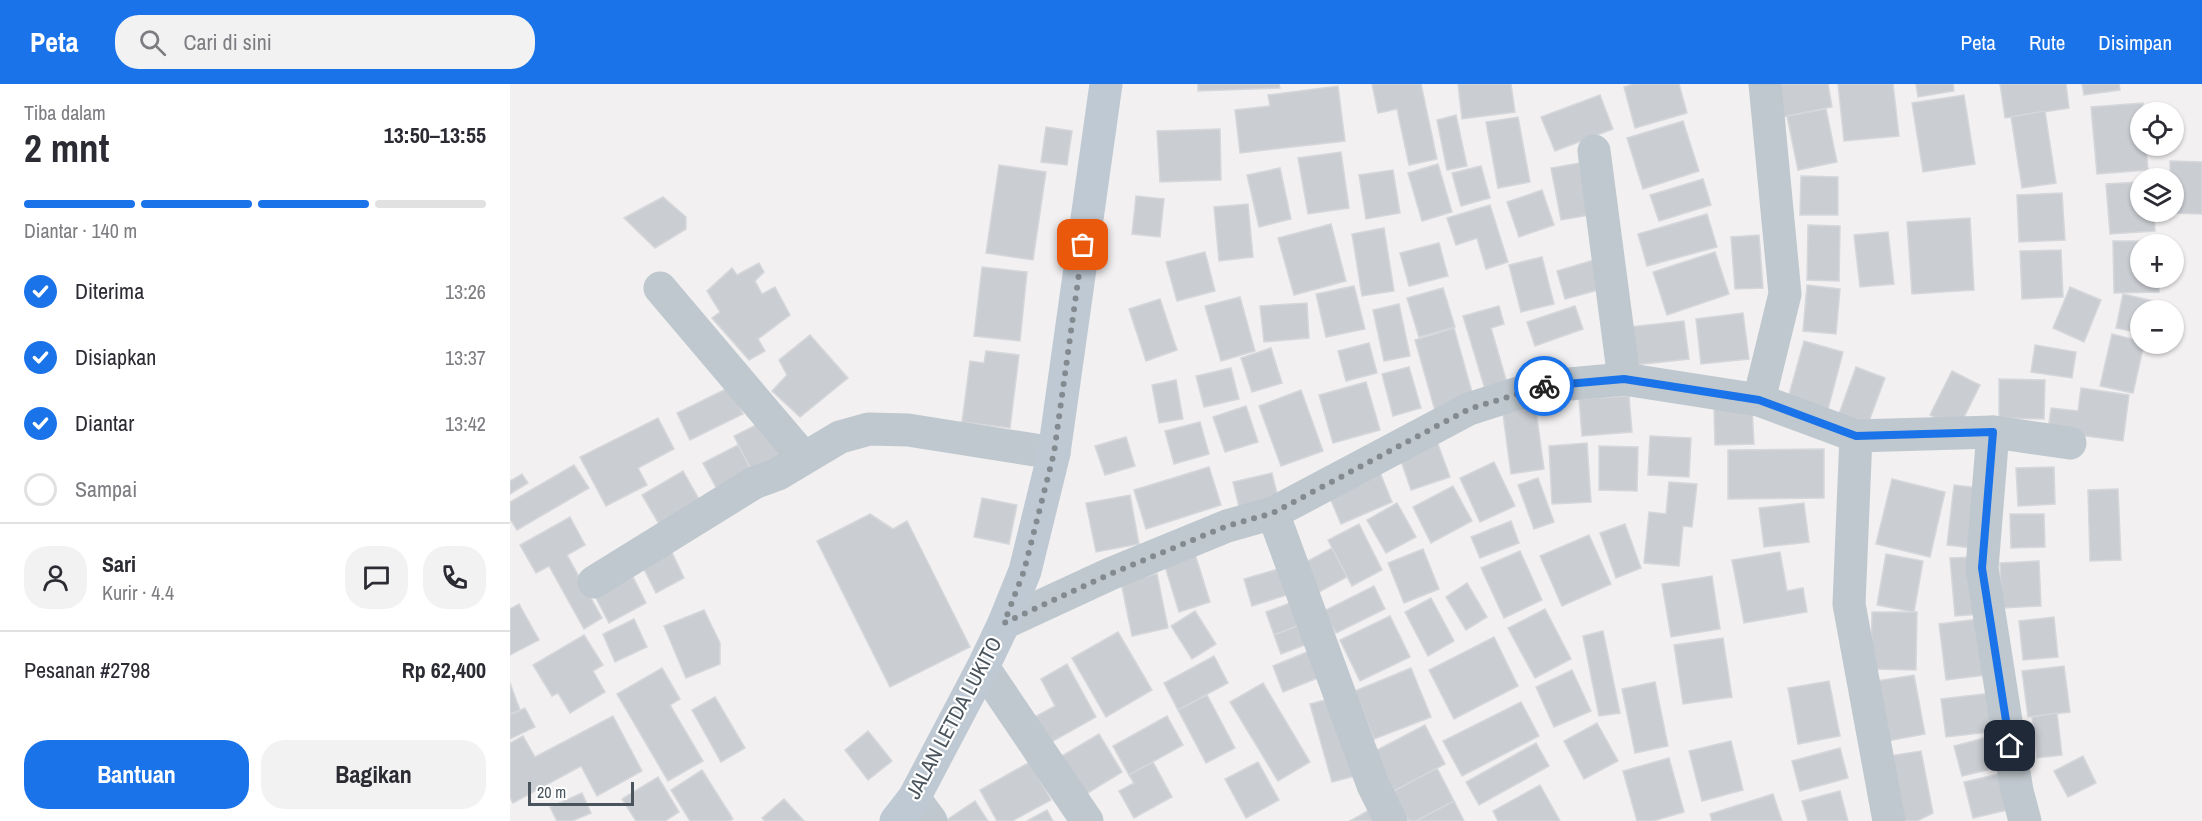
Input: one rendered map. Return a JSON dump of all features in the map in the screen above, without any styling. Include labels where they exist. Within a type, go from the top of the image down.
[{"type":"street","name":"JALAN LETDA LUKITO","points":[[913,813],[1004,623],[1024,571],[1054,453],[1106,84]]},
{"type":"street","points":[[1759,400],[1785,294],[1765,84]]},
{"type":"street","points":[[1594,151],[1624,379]]},
{"type":"street","points":[[660,288],[804,458]]},
{"type":"street","points":[[1004,623],[1110,574],[1227,526],[1273,513],[1469,409],[1537,387],[1624,379],[1759,400],[1856,436],[1993,432],[2070,443]]},
{"type":"street","points":[[594,582],[754,483],[778,474],[840,437],[869,429],[908,430],[1054,453]]},
{"type":"street","points":[[1993,432],[1982,568],[2017,791],[2025,821]]},
{"type":"street","points":[[1856,436],[1849,604],[1889,821]]},
{"type":"street","points":[[1273,513],[1373,785],[1391,821]]},
{"type":"street","points":[[983,667],[1087,821]]},
{"type":"building","points":[[1198,84],[1279,84],[1280,88],[1198,91]]},
{"type":"building","points":[[1372,84],[1421,84],[1437,159],[1409,165],[1397,109],[1378,113]]},
{"type":"building","points":[[1458,84],[1511,84],[1515,112],[1462,119]]},
{"type":"building","points":[[1634,84],[1679,84],[1687,113],[1635,128],[1624,87]]},
{"type":"building","points":[[1776,84],[1828,84],[1832,107],[1782,117]]},
{"type":"building","points":[[1838,84],[1893,84],[1899,136],[1844,141]]},
{"type":"building","points":[[1916,84],[1953,84],[1954,91],[1918,97]]},
{"type":"building","points":[[2000,84],[2066,84],[2069,108],[2005,118]]},
{"type":"building","points":[[2082,84],[2119,84],[2120,90],[2084,95]]},
{"type":"building","points":[[1338,86],[1345,141],[1240,153],[1235,110],[1270,106],[1268,95]]},
{"type":"building","points":[[1600,95],[1613,129],[1555,151],[1541,117]]},
{"type":"building","points":[[1964,95],[1975,164],[1923,172],[1912,103]]},
{"type":"building","points":[[2130,104],[2130,156],[2147,156],[2148,168],[2130,168],[2130,171],[2097,174],[2091,107]]},
{"type":"building","points":[[1826,109],[1837,162],[1798,170],[1787,116]]},
{"type":"building","points":[[2045,111],[2056,183],[2022,188],[2011,117]]},
{"type":"building","points":[[1456,115],[1467,166],[1447,170],[1437,120]]},
{"type":"building","points":[[1518,117],[1530,182],[1498,188],[1486,122]]},
{"type":"building","points":[[1683,121],[1699,171],[1643,189],[1627,138]]},
{"type":"building","points":[[1046,127],[1072,131],[1067,165],[1041,162]]},
{"type":"building","points":[[1220,129],[1221,180],[1160,182],[1157,131]]},
{"type":"building","points":[[1341,152],[1349,208],[1308,214],[1298,158]]},
{"type":"building","points":[[2170,161],[2202,162],[2202,214],[2184,213],[2184,168],[2170,168]]},
{"type":"building","points":[[1579,163],[1590,215],[1561,220],[1551,168]]},
{"type":"building","points":[[1438,164],[1452,212],[1422,221],[1408,173]]},
{"type":"building","points":[[999,165],[1046,172],[1033,260],[986,253]]},
{"type":"building","points":[[1481,166],[1490,198],[1461,206],[1452,173]]},
{"type":"building","points":[[1280,168],[1291,219],[1259,227],[1247,175]]},
{"type":"building","points":[[1393,170],[1400,213],[1366,219],[1359,175]]},
{"type":"building","points":[[1801,176],[1838,177],[1838,215],[1800,215]]},
{"type":"building","points":[[1703,179],[1711,205],[1659,221],[1650,195]]},
{"type":"building","points":[[2130,183],[2130,222],[2155,222],[2155,231],[2110,234],[2106,184]]},
{"type":"building","points":[[1542,190],[1554,225],[1519,237],[1507,202]]},
{"type":"building","points":[[2062,193],[2065,240],[2019,242],[2017,195]]},
{"type":"building","points":[[1136,196],[1164,199],[1160,237],[1132,234]]},
{"type":"building","points":[[663,197],[686,217],[686,229],[655,248],[624,218]]},
{"type":"building","points":[[1248,204],[1253,257],[1219,261],[1214,207]]},
{"type":"building","points":[[1490,205],[1508,262],[1486,269],[1477,238],[1456,245],[1447,218]]},
{"type":"building","points":[[1707,214],[1717,247],[1647,266],[1638,234]]},
{"type":"building","points":[[1970,218],[1974,290],[1912,294],[1907,222]]},
{"type":"building","points":[[1331,224],[1346,281],[1294,295],[1278,238]]},
{"type":"building","points":[[1808,225],[1840,226],[1839,281],[1807,280]]},
{"type":"building","points":[[1384,228],[1394,291],[1362,296],[1352,234]]},
{"type":"building","points":[[1888,232],[1894,284],[1860,287],[1854,235]]},
{"type":"building","points":[[1759,235],[1763,288],[1735,289],[1731,237]]},
{"type":"building","points":[[2113,241],[2130,241],[2130,288],[2159,288],[2159,292],[2114,293]]},
{"type":"building","points":[[1439,243],[1448,276],[1409,286],[1400,253]]},
{"type":"building","points":[[2061,250],[2063,297],[2022,299],[2020,251]]},
{"type":"building","points":[[1205,252],[1215,291],[1177,301],[1166,262]]},
{"type":"building","points":[[1715,252],[1729,294],[1667,315],[1653,272]]},
{"type":"building","points":[[1542,257],[1554,304],[1521,312],[1509,265]]},
{"type":"building","points":[[1594,260],[1602,289],[1565,299],[1557,271]]},
{"type":"building","points":[[759,263],[764,272],[755,281],[762,294],[775,287],[790,315],[758,339],[765,351],[749,360],[712,318],[720,312],[707,291],[732,268],[737,275]]},
{"type":"building","points":[[982,267],[1027,272],[1020,341],[974,336]]},
{"type":"building","points":[[1807,285],[1840,289],[1836,334],[1803,331]]},
{"type":"building","points":[[1354,286],[1365,329],[1326,337],[1316,294]]},
{"type":"building","points":[[2070,287],[2101,300],[2084,342],[2053,328]]},
{"type":"building","points":[[1443,288],[1455,327],[1419,337],[1407,298]]},
{"type":"building","points":[[2123,294],[2149,300],[2130,300],[2130,331],[2116,328]]},
{"type":"building","points":[[1240,297],[1255,351],[1221,361],[1205,306]]},
{"type":"building","points":[[1160,299],[1177,350],[1146,361],[1129,309]]},
{"type":"building","points":[[1307,303],[1309,338],[1264,342],[1260,306]]},
{"type":"building","points":[[1399,304],[1410,356],[1384,361],[1373,310]]},
{"type":"building","points":[[1499,306],[1504,324],[1491,328],[1507,383],[1485,389],[1463,316]]},
{"type":"building","points":[[1575,306],[1583,329],[1535,346],[1527,322]]},
{"type":"building","points":[[1743,313],[1749,359],[1701,364],[1696,319]]},
{"type":"building","points":[[1684,321],[1689,359],[1635,365],[1630,327]]},
{"type":"building","points":[[1454,328],[1475,403],[1436,414],[1415,340]]},
{"type":"building","points":[[2112,334],[2130,338],[2130,354],[2142,354],[2133,393],[2100,386]]},
{"type":"building","points":[[810,335],[848,378],[800,417],[772,391],[787,375],[779,360]]},
{"type":"building","points":[[1804,341],[1843,352],[1827,413],[1787,402]]},
{"type":"building","points":[[1369,343],[1377,373],[1346,381],[1338,351]]},
{"type":"building","points":[[2035,345],[2076,352],[2072,378],[2031,372]]},
{"type":"building","points":[[1271,348],[1282,383],[1252,392],[1241,358]]},
{"type":"building","points":[[986,351],[1019,355],[1010,428],[962,422],[970,361],[984,363]]},
{"type":"building","points":[[1409,367],[1421,408],[1393,416],[1382,374]]},
{"type":"building","points":[[1856,367],[1885,378],[1868,424],[1839,414]]},
{"type":"building","points":[[1231,368],[1239,399],[1204,407],[1196,376]]},
{"type":"building","points":[[1952,371],[1980,385],[1958,429],[1930,415]]},
{"type":"building","points":[[1999,379],[2045,380],[2044,419],[1999,418]]},
{"type":"building","points":[[1176,380],[1183,419],[1159,423],[1152,385]]},
{"type":"building","points":[[1366,382],[1380,430],[1333,443],[1319,395]]},
{"type":"building","points":[[730,387],[743,414],[690,440],[677,413]]},
{"type":"building","points":[[2081,388],[2129,395],[2123,441],[2048,431],[2051,408],[2078,411]]},
{"type":"building","points":[[1301,390],[1323,451],[1281,466],[1259,406]]},
{"type":"building","points":[[1629,396],[1632,432],[1582,436],[1579,399]]},
{"type":"building","points":[[1535,403],[1544,469],[1511,474],[1502,407]]},
{"type":"building","points":[[1246,406],[1258,442],[1225,452],[1213,417]]},
{"type":"building","points":[[1752,407],[1754,444],[1715,445],[1714,408]]},
{"type":"building","points":[[658,418],[674,449],[638,468],[647,485],[606,506],[580,457]]},
{"type":"building","points":[[764,421],[786,464],[756,479],[734,436]]},
{"type":"building","points":[[1200,422],[1209,454],[1174,464],[1165,431]]},
{"type":"building","points":[[1650,436],[1691,438],[1689,477],[1648,475]]},
{"type":"building","points":[[1126,437],[1135,466],[1105,475],[1095,446]]},
{"type":"building","points":[[1436,439],[1450,477],[1411,490],[1398,452]]},
{"type":"building","points":[[1587,443],[1591,502],[1552,504],[1549,446]]},
{"type":"building","points":[[738,445],[754,476],[719,493],[703,463]]},
{"type":"building","points":[[1599,446],[1638,447],[1637,491],[1599,490]]},
{"type":"building","points":[[1824,449],[1824,498],[1728,499],[1728,450]]},
{"type":"building","points":[[1494,462],[1515,506],[1480,522],[1460,478]]},
{"type":"building","points":[[574,465],[589,488],[517,530],[510,519],[510,502]]},
{"type":"building","points":[[1209,467],[1221,505],[1146,529],[1134,490]]},
{"type":"building","points":[[2054,467],[2055,504],[2018,506],[2016,468]]},
{"type":"building","points":[[1379,470],[1392,502],[1341,524],[1327,491]]},
{"type":"building","points":[[683,471],[700,501],[659,524],[642,495]]},
{"type":"building","points":[[1272,473],[1279,502],[1240,511],[1233,482]]},
{"type":"building","points":[[522,474],[528,483],[510,494],[510,481]]},
{"type":"building","points":[[1538,478],[1554,522],[1534,529],[1518,485]]},
{"type":"building","points":[[1892,479],[1945,492],[1930,557],[1876,544]]},
{"type":"building","points":[[1669,482],[1697,484],[1692,527],[1683,526],[1679,566],[1644,563],[1649,512],[1666,514]]},
{"type":"building","points":[[1954,485],[1979,488],[1972,548],[1947,545]]},
{"type":"building","points":[[1453,486],[1472,521],[1431,543],[1413,507]]},
{"type":"building","points":[[2118,489],[2121,560],[2090,561],[2088,490]]},
{"type":"building","points":[[1130,495],[1139,544],[1096,552],[1086,503]]},
{"type":"building","points":[[982,498],[1017,505],[1009,544],[974,537]]},
{"type":"building","points":[[1397,503],[1416,537],[1386,553],[1367,520]]},
{"type":"building","points":[[1804,503],[1809,542],[1764,547],[1759,508]]},
{"type":"building","points":[[870,514],[893,529],[907,521],[970,647],[890,687],[817,541]]},
{"type":"building","points":[[2010,514],[2044,514],[2045,547],[2011,548]]},
{"type":"building","points":[[570,517],[585,545],[567,555],[602,618],[584,629],[549,566],[536,573],[520,545]]},
{"type":"building","points":[[1511,521],[1519,543],[1480,558],[1471,537]]},
{"type":"building","points":[[1359,524],[1382,570],[1352,586],[1328,540]]},
{"type":"building","points":[[1625,524],[1641,568],[1616,578],[1600,533]]},
{"type":"building","points":[[1589,535],[1611,584],[1562,606],[1540,556]]},
{"type":"building","points":[[668,544],[684,578],[656,593],[639,559]]},
{"type":"building","points":[[1332,548],[1347,577],[1319,592],[1304,563]]},
{"type":"building","points":[[1423,549],[1439,589],[1404,603],[1388,563]]},
{"type":"building","points":[[1520,551],[1542,600],[1504,618],[1481,568]]},
{"type":"building","points":[[1780,552],[1787,591],[1803,588],[1807,612],[1744,623],[1732,560]]},
{"type":"building","points":[[1195,554],[1210,602],[1179,612],[1164,563]]},
{"type":"building","points":[[1886,554],[1923,561],[1914,612],[1877,605]]},
{"type":"building","points":[[1977,557],[1981,614],[1955,616],[1950,558]]},
{"type":"building","points":[[2039,561],[2041,606],[2002,608],[2000,563]]},
{"type":"building","points":[[1285,567],[1293,593],[1252,606],[1244,579]]},
{"type":"building","points":[[1157,574],[1168,628],[1132,636],[1121,582]]},
{"type":"building","points":[[1712,576],[1720,629],[1671,637],[1662,584]]},
{"type":"building","points":[[633,577],[646,603],[609,623],[595,596]]},
{"type":"building","points":[[1467,583],[1487,617],[1466,630],[1446,597]]},
{"type":"building","points":[[1374,586],[1385,609],[1336,633],[1324,611]]},
{"type":"building","points":[[1303,598],[1311,621],[1274,635],[1266,612]]},
{"type":"building","points":[[1431,598],[1454,641],[1428,656],[1405,612]]},
{"type":"building","points":[[519,604],[539,640],[510,655],[510,609]]},
{"type":"building","points":[[1545,609],[1571,659],[1535,678],[1508,628]]},
{"type":"building","points":[[704,610],[720,643],[720,664],[686,678],[664,626]]},
{"type":"building","points":[[1195,611],[1216,644],[1192,659],[1171,626]]},
{"type":"building","points":[[1872,612],[1917,612],[1916,670],[1871,669]]},
{"type":"building","points":[[1390,616],[1410,657],[1360,681],[1340,640]]},
{"type":"building","points":[[2054,617],[2058,657],[2023,660],[2019,621]]},
{"type":"building","points":[[1987,618],[1994,674],[1946,680],[1939,624]]},
{"type":"building","points":[[634,619],[647,647],[615,662],[603,634]]},
{"type":"building","points":[[1311,621],[1318,640],[1281,654],[1274,635]]},
{"type":"building","points":[[1603,631],[1620,713],[1599,716],[1583,636]]},
{"type":"building","points":[[1118,632],[1152,690],[1106,717],[1072,658]]},
{"type":"building","points":[[584,635],[603,665],[593,671],[605,692],[570,713],[558,693],[552,696],[533,665]]},
{"type":"building","points":[[1494,637],[1518,686],[1454,719],[1429,670]]},
{"type":"building","points":[[1723,638],[1732,697],[1683,704],[1674,645]]},
{"type":"building","points":[[1319,647],[1330,673],[1283,692],[1273,666]]},
{"type":"building","points":[[1214,656],[1228,683],[1178,710],[1164,683]]},
{"type":"building","points":[[1067,664],[1096,717],[1046,745],[1031,719],[1055,706],[1041,679]]},
{"type":"building","points":[[2064,666],[2070,712],[2028,717],[2022,671]]},
{"type":"building","points":[[662,668],[680,699],[670,705],[703,761],[668,781],[617,694]]},
{"type":"building","points":[[1411,668],[1431,717],[1374,739],[1355,691]]},
{"type":"building","points":[[1572,670],[1591,711],[1554,727],[1536,687]]},
{"type":"building","points":[[1914,675],[1925,734],[1888,741],[1876,681]]},
{"type":"building","points":[[1829,681],[1840,736],[1798,744],[1788,688]]},
{"type":"building","points":[[1655,682],[1668,746],[1635,753],[1622,689]]},
{"type":"building","points":[[510,683],[520,710],[510,714]]},
{"type":"building","points":[[1263,683],[1310,762],[1278,781],[1230,702]]},
{"type":"building","points":[[1992,693],[1997,731],[1946,737],[1941,699]]},
{"type":"building","points":[[1207,695],[1235,748],[1206,763],[1178,710]]},
{"type":"building","points":[[715,697],[745,748],[721,762],[692,710]]},
{"type":"building","points":[[1336,697],[1359,775],[1332,782],[1310,704]]},
{"type":"building","points":[[1521,702],[1539,736],[1462,776],[1443,741]]},
{"type":"building","points":[[525,708],[535,727],[510,739],[510,715]]},
{"type":"building","points":[[2057,713],[2062,755],[2037,758],[2032,717]]},
{"type":"building","points":[[613,716],[642,771],[597,796],[581,766],[513,803],[510,797],[510,743],[523,736],[535,757]]},
{"type":"building","points":[[1167,716],[1183,745],[1129,775],[1113,746]]},
{"type":"building","points":[[1597,723],[1618,761],[1584,779],[1564,741]]},
{"type":"building","points":[[1425,725],[1445,764],[1394,791],[1373,752]]},
{"type":"building","points":[[868,731],[892,761],[868,780],[845,750]]},
{"type":"building","points":[[1099,734],[1122,772],[1083,796],[1060,757]]},
{"type":"building","points":[[1996,735],[2004,766],[1962,776],[1954,746]]},
{"type":"building","points":[[1731,741],[1743,790],[1702,801],[1689,751]]},
{"type":"building","points":[[1536,743],[1549,766],[1479,805],[1466,782]]},
{"type":"building","points":[[1840,748],[1848,778],[1800,791],[1792,761]]},
{"type":"building","points":[[1921,751],[1933,813],[1917,821],[1901,821],[1889,756]]},
{"type":"building","points":[[2083,756],[2096,783],[2068,797],[2054,771]]},
{"type":"building","points":[[1669,758],[1684,812],[1653,821],[1637,821],[1623,771]]},
{"type":"building","points":[[1030,762],[1051,800],[1012,821],[997,821],[980,790]]},
{"type":"building","points":[[1153,762],[1172,797],[1134,818],[1119,791],[1134,783],[1129,775]]},
{"type":"building","points":[[1258,762],[1279,800],[1246,818],[1225,779]]},
{"type":"building","points":[[1437,768],[1454,801],[1416,821],[1409,821],[1394,791]]},
{"type":"building","points":[[702,770],[733,819],[729,821],[690,821],[671,790]]},
{"type":"building","points":[[2008,772],[2016,808],[1973,818],[1964,782]]},
{"type":"building","points":[[658,777],[679,812],[665,821],[636,821],[622,799]]},
{"type":"building","points":[[1540,785],[1560,821],[1498,821],[1493,811]]},
{"type":"building","points":[[1840,791],[1848,821],[1808,821],[1802,801]]},
{"type":"building","points":[[582,793],[591,813],[572,821],[557,821],[550,807]]},
{"type":"building","points":[[1773,794],[1782,821],[1712,821],[1710,814]]},
{"type":"building","points":[[784,799],[804,821],[765,821],[762,818]]},
{"type":"building","points":[[975,801],[988,821],[945,821]]},
{"type":"building","points":[[1454,801],[1464,821],[1416,821]]},
{"type":"building","points":[[1371,809],[1378,821],[1350,821]]},
{"type":"building","points":[[1047,810],[1053,821],[1027,821]]},
{"type":"way so far","points":[[1083,245],[1054,453],[1024,571],[1004,623],[1110,574],[1227,526],[1273,513],[1469,409],[1544,386]]},
{"type":"route","points":[[1544,386],[1624,379],[1759,400],[1856,436],[1993,432],[1982,568],[2010,746]]}]
